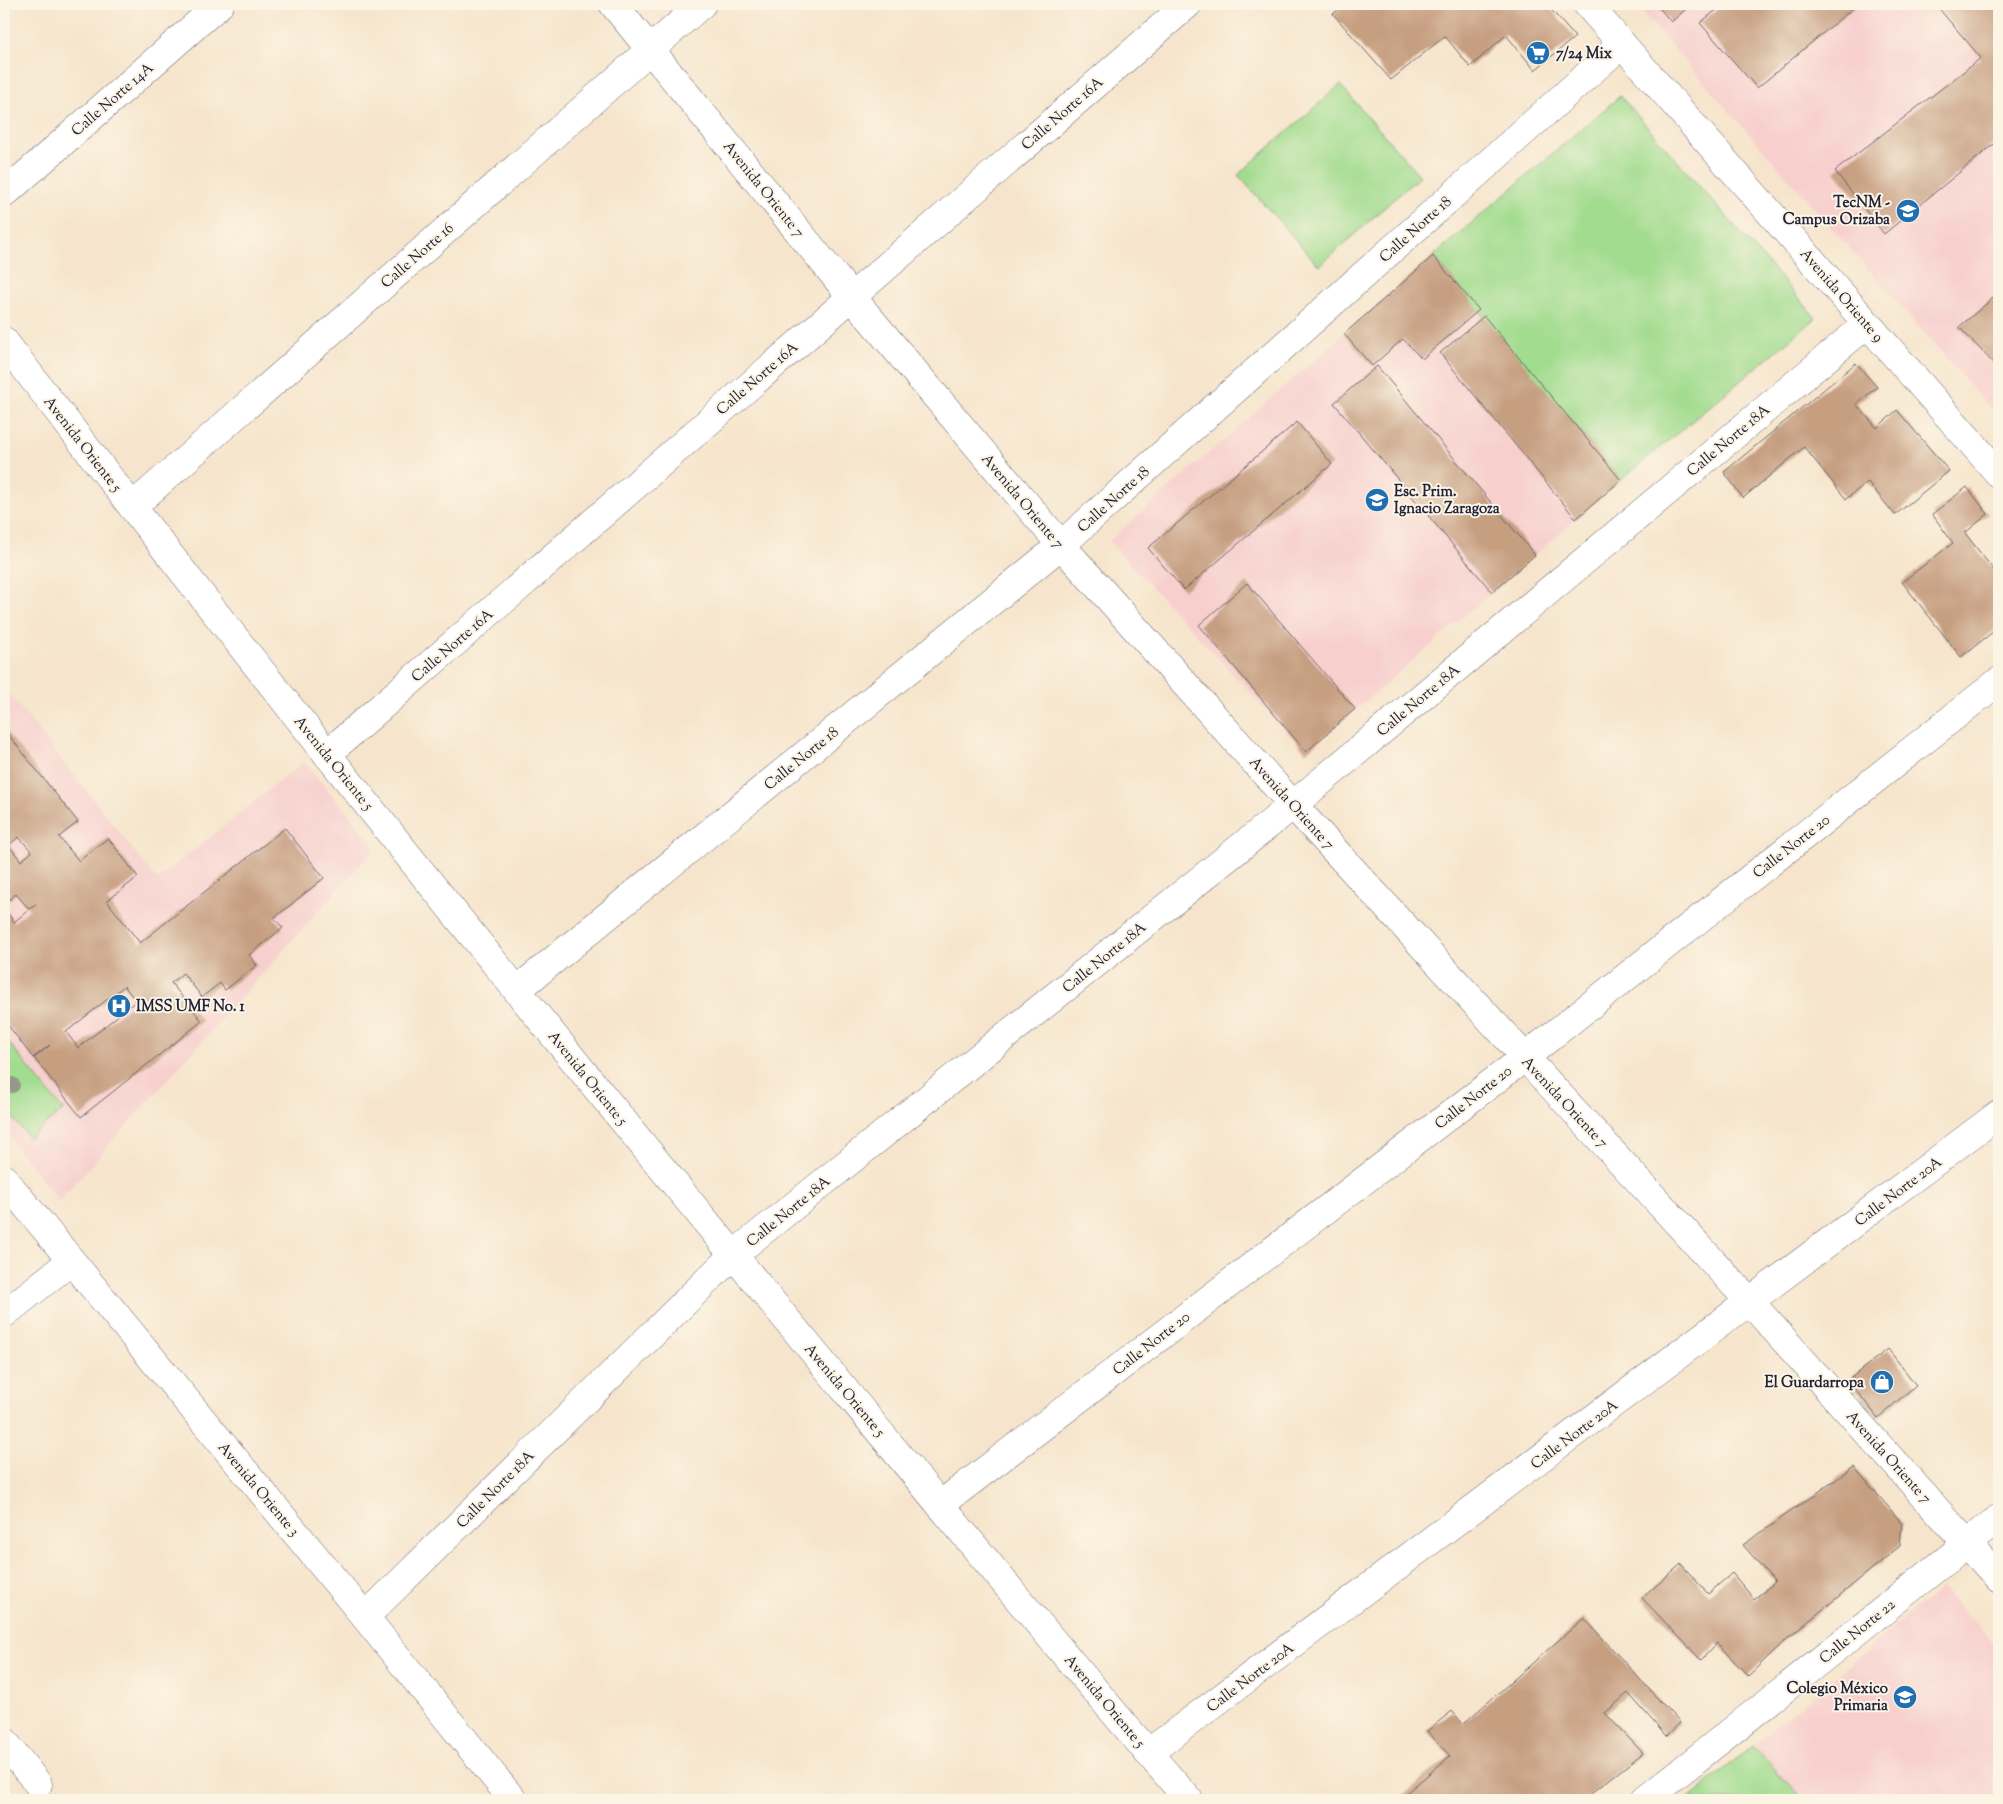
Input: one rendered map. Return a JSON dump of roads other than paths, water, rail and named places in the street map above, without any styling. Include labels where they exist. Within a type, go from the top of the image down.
[{"type":"street","name":"Calle Norte 14A","points":[[4,194],[220,4]]},
{"type":"street","name":"Avenida Oriente 7","points":[[613,4],[651,48],[851,296],[1061,546],[1293,805],[1750,1302],[1999,1578]]},
{"type":"street","name":"Calle Norte 16","points":[[132,507],[702,4]]},
{"type":"street","name":"Calle Norte 16A","points":[[326,754],[1188,4]]},
{"type":"street","name":"Avenida Oriente 9","points":[[1587,4],[1999,474]]},
{"type":"street","name":"Calle Norte 18","points":[[517,990],[1061,546],[1622,44]]},
{"type":"street","name":"Calle Norte 18A","points":[[365,1617],[733,1255],[1293,805],[1867,324]]},
{"type":"street","name":"Avenida Oriente 5","points":[[4,341],[326,754],[517,990],[940,1505],[1148,1753],[1190,1800]]},
{"type":"street","name":"Calle Norte 20","points":[[940,1505],[1524,1058],[1999,681]]},
{"type":"street","name":"Calle Norte 20A","points":[[1148,1753],[1999,1114]]},
{"type":"street","name":"Avenida Oriente 3","points":[[4,1179],[365,1617],[513,1800]]},
{"type":"street","points":[[4,1314],[71,1261]]},
{"type":"street","name":"Calle Norte 22","points":[[1645,1800],[1999,1518]]},
{"type":"street","points":[[4,1741],[38,1784]]},
{"type":"place","name":"7/24 Mix","points":[[1538,53]]},
{"type":"place","name":"TecNM - Campus Orizaba","points":[[1908,211]]},
{"type":"place","name":"Esc. Prim. Ignacio Zaragoza","points":[[1377,500]]},
{"type":"place","name":"IMSS UMF No. 1","points":[[119,1006]]},
{"type":"place","name":"El Guardarropa","points":[[1882,1382]]},
{"type":"place","name":"Colegio México Primaria","points":[[1905,1697]]}]
